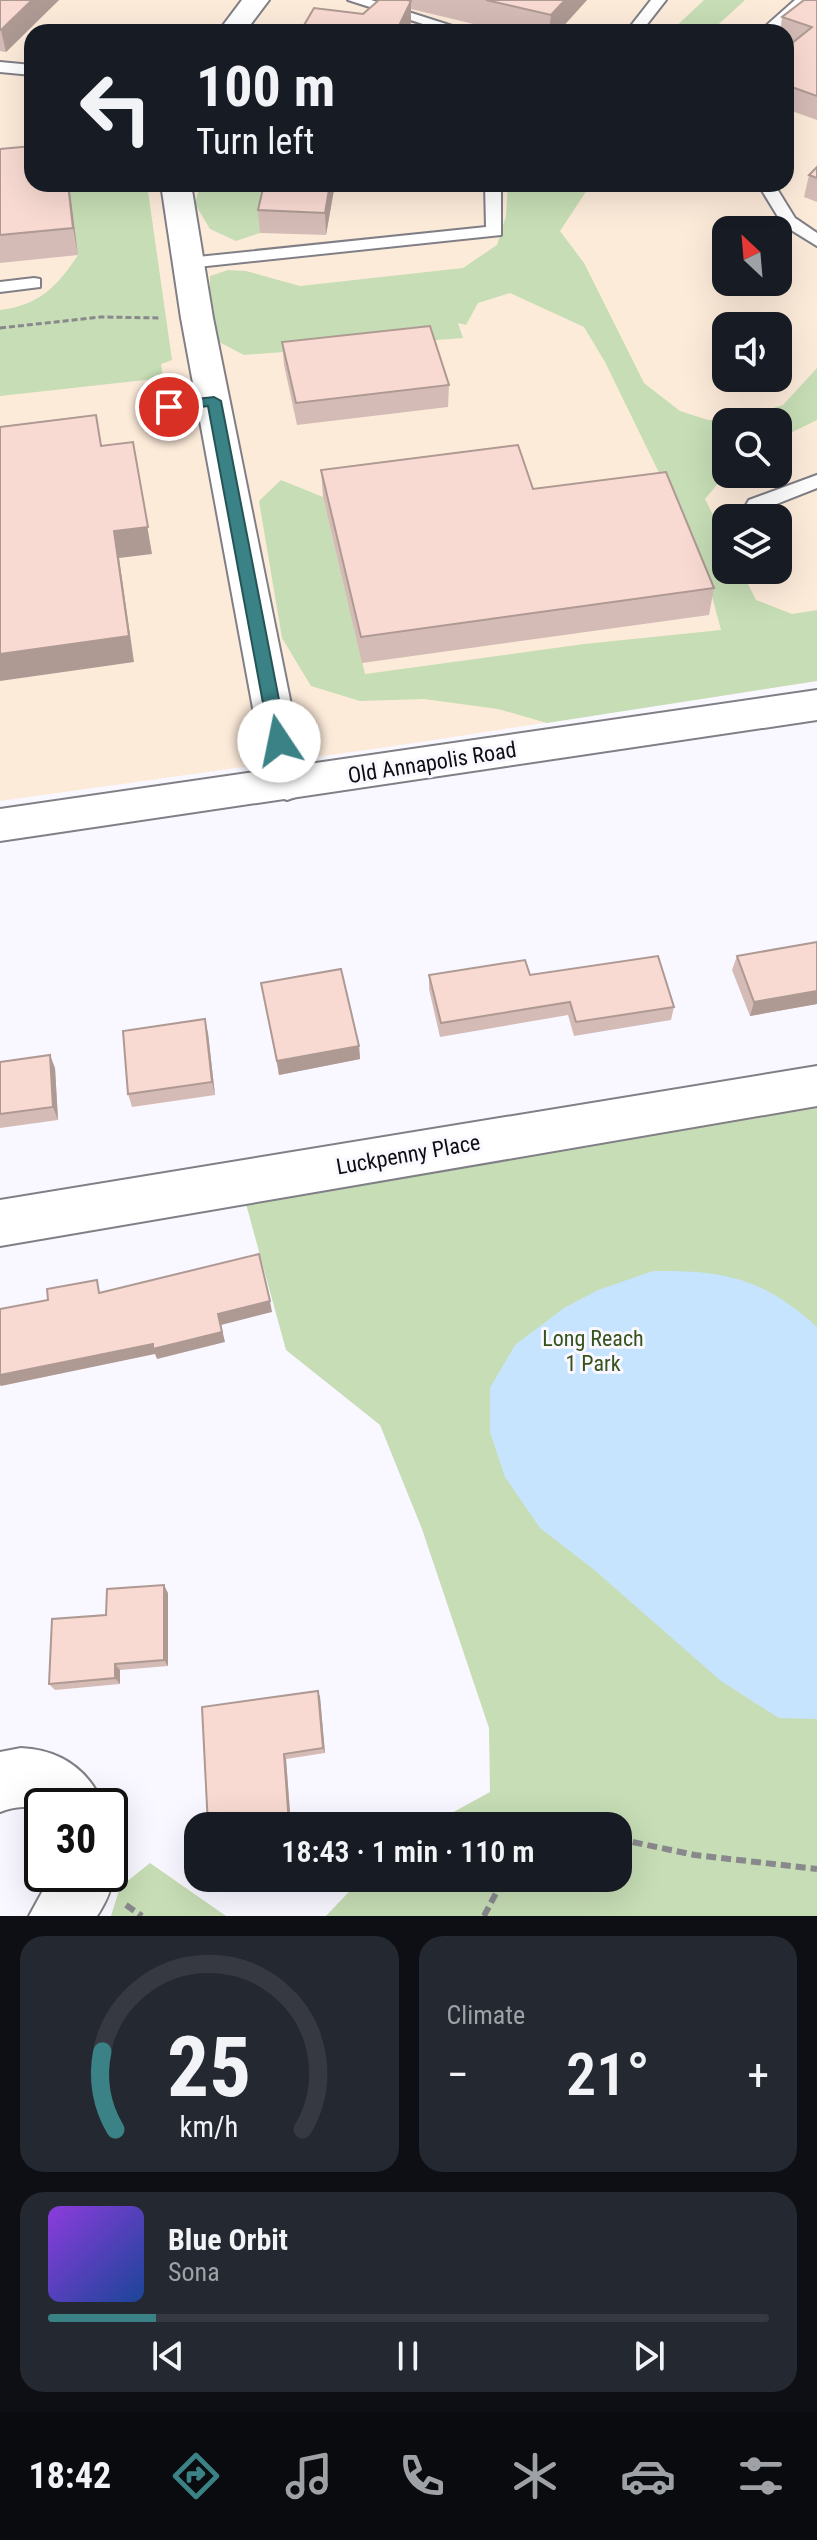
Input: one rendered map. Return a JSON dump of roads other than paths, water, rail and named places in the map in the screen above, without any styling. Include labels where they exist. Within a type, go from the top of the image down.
[{"type":"street","points":[[237,24],[256,0]]},
{"type":"street","points":[[177,192],[197,318],[287,784]]},
{"type":"street","name":"Old Annapolis Road","points":[[0,825],[817,705]]},
{"type":"street","name":"Luckpenny Place","points":[[0,1223],[817,1086]]},
{"type":"street","points":[[0,1782],[12,1777],[48,1781],[55,1788]]},
{"type":"street","points":[[60,1916],[77,1892]]},
{"type":"lane","points":[[355,0],[437,24]]},
{"type":"lane","points":[[640,24],[659,0]]},
{"type":"lane","points":[[776,24],[804,0]]},
{"type":"lane","points":[[0,67],[24,69]]},
{"type":"lane","points":[[188,263],[495,231],[493,192]]},
{"type":"lane","points":[[771,192],[789,221],[817,241]]},
{"type":"lane","points":[[0,287],[34,283]]},
{"type":"lane","points":[[147,410],[214,401]]},
{"type":"lane","points":[[759,504],[817,481]]},
{"type":"water","points":[[653,1271],[701,1272],[742,1280],[779,1297],[817,1327],[817,1719],[779,1718],[721,1681],[592,1568],[540,1528],[505,1477],[490,1432],[490,1388],[515,1345],[564,1308],[598,1290]]},
{"type":"park label","name":"Long Reach 1 Park","points":[[593,1350]]}]
